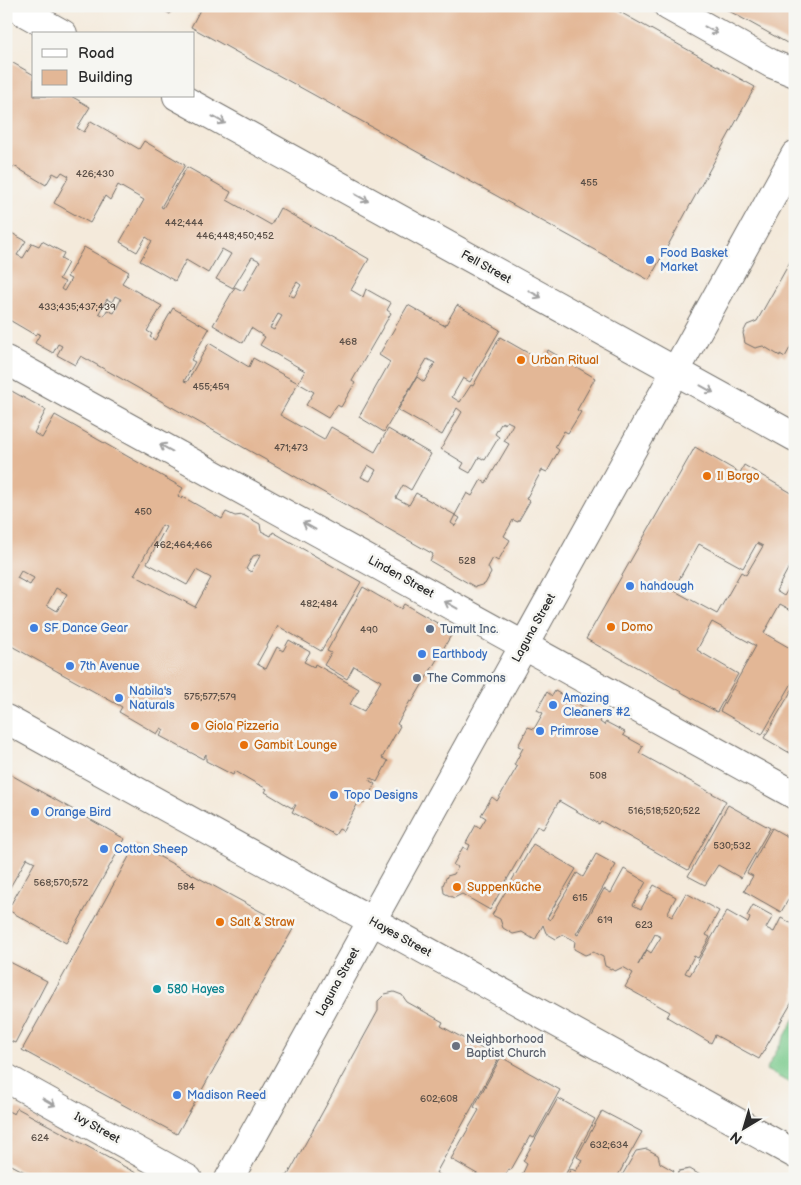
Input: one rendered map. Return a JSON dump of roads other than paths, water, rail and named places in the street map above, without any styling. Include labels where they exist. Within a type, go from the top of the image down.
[{"type":"street","points":[[14,6],[60,32]]},
{"type":"street","points":[[668,6],[772,64],[795,73]]},
{"type":"street","name":"Fell Street","points":[[181,98],[795,437]]},
{"type":"street","name":"Laguna Street","points":[[229,1179],[795,155]]},
{"type":"street","name":"Linden Street","points":[[6,360],[795,795]]},
{"type":"street","name":"Hayes Street","points":[[6,719],[795,1154]]},
{"type":"street","name":"Ivy Street","points":[[6,1078],[188,1179]]},
{"type":"place","name":"Food Basket Market","points":[[650,260]]},
{"type":"place","name":"Urban Ritual","points":[[521,360]]},
{"type":"place","name":"Il Borgo","points":[[707,476]]},
{"type":"place","name":"hahdough","points":[[630,586]]},
{"type":"place","name":"Domo","points":[[611,627]]},
{"type":"place","name":"SF Dance Gear","points":[[34,628]]},
{"type":"place","name":"Tumult Inc.","points":[[430,629]]},
{"type":"place","name":"Earthbody","points":[[422,654]]},
{"type":"place","name":"7th Avenue","points":[[70,666]]},
{"type":"place","name":"The Commons","points":[[417,678]]},
{"type":"place","name":"Nabila's Naturals","points":[[119,698]]},
{"type":"place","name":"Amazing Cleaners #2","points":[[553,705]]},
{"type":"place","name":"Giola Pizzeria","points":[[195,726]]},
{"type":"place","name":"Primrose","points":[[540,731]]},
{"type":"place","name":"Gambit Lounge","points":[[244,745]]},
{"type":"place","name":"Topo Designs","points":[[334,795]]},
{"type":"place","name":"Orange Bird","points":[[35,812]]},
{"type":"place","name":"Cotton Sheep","points":[[104,849]]},
{"type":"place","name":"Suppenküche","points":[[457,887]]},
{"type":"place","name":"Salt & Straw","points":[[220,922]]},
{"type":"place","name":"580 Hayes","points":[[157,989]]},
{"type":"place","name":"Neighborhood Baptist Church","points":[[456,1046]]},
{"type":"place","name":"Madison Reed","points":[[177,1095]]}]
